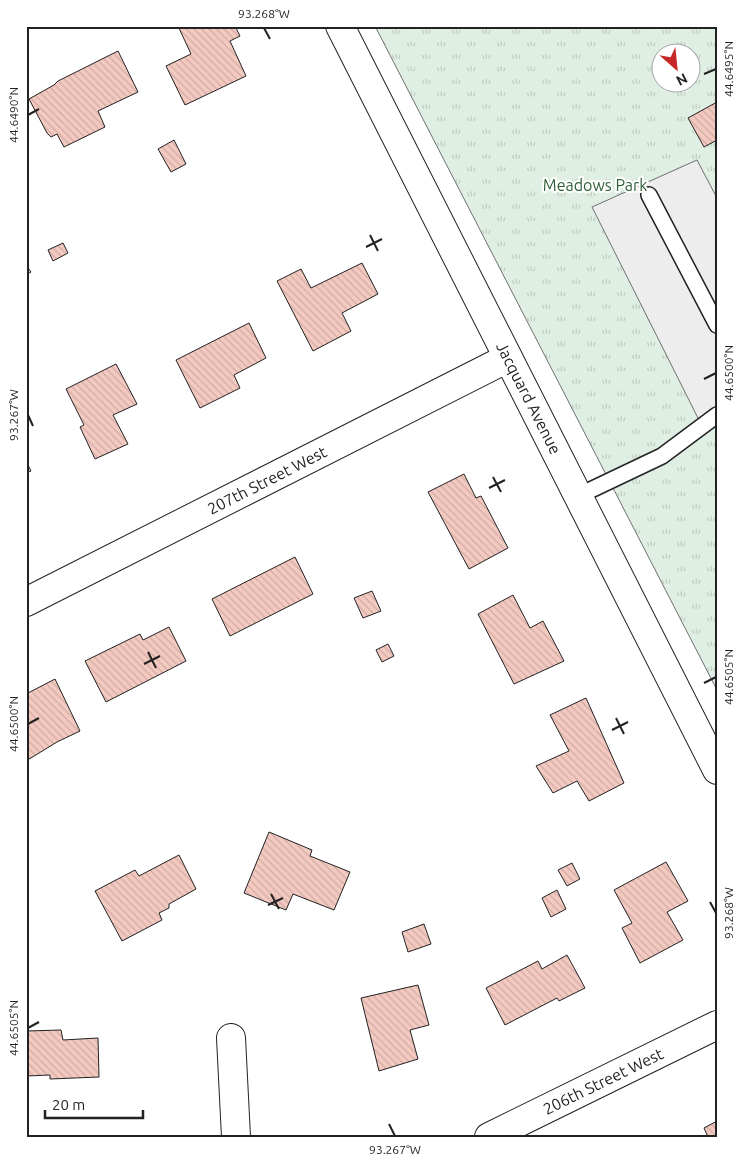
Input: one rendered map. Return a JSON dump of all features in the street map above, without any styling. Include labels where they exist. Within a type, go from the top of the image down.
[{"type":"street","name":"Jacquard Avenue","points":[[340,26],[717,770]]},
{"type":"street","name":"207th Street West","points":[[26,602],[508,358]]},
{"type":"street","name":"206th Street West","points":[[489,1137],[717,1025]]},
{"type":"street","points":[[231,1038],[236,1137]]},
{"type":"lane","points":[[649,194],[717,325]]},
{"type":"lane","points":[[578,496],[662,456],[717,415]]},
{"type":"green space","name":"Meadows Park","points":[[375,26],[717,26],[717,690]]},
{"type":"shaded area","points":[[697,160],[717,198],[717,418],[702,426],[592,207]]},
{"type":"building","points":[[178,26],[235,26],[240,36],[230,41],[246,76],[185,105],[166,66],[191,54]]},
{"type":"building","points":[[118,51],[138,92],[98,111],[105,127],[64,147],[57,134],[51,137],[47,133],[29,99],[58,81]]},
{"type":"building","points":[[717,102],[717,140],[704,147],[688,118]]},
{"type":"building","points":[[174,140],[186,164],[171,172],[158,149]]},
{"type":"building","points":[[63,243],[68,253],[53,261],[48,250]]},
{"type":"building","points":[[362,263],[378,294],[342,313],[351,331],[313,351],[277,281],[301,269],[311,288]]},
{"type":"building","points":[[26,265],[31,272],[26,275]]},
{"type":"building","points":[[249,323],[266,358],[234,375],[240,388],[200,408],[176,360]]},
{"type":"building","points":[[116,364],[137,404],[113,415],[128,444],[95,459],[80,427],[84,425],[66,389]]},
{"type":"building","points":[[26,461],[31,471],[26,473]]},
{"type":"building","points":[[464,474],[476,498],[481,496],[508,548],[469,569],[428,492]]},
{"type":"building","points":[[295,557],[313,594],[230,636],[212,599]]},
{"type":"building","points":[[372,591],[381,611],[363,618],[354,598]]},
{"type":"building","points":[[513,595],[530,628],[543,621],[564,661],[514,684],[478,614]]},
{"type":"building","points":[[169,627],[186,661],[106,702],[85,661],[140,634],[143,640]]},
{"type":"building","points":[[388,644],[394,656],[382,662],[376,650]]},
{"type":"building","points":[[55,679],[80,731],[57,742],[26,761],[26,694]]},
{"type":"building","points":[[586,698],[624,783],[589,801],[577,781],[553,793],[536,766],[569,751],[550,715]]},
{"type":"building","points":[[269,832],[312,850],[310,856],[350,872],[334,910],[293,894],[286,910],[244,893]]},
{"type":"building","points":[[179,855],[196,889],[169,904],[169,908],[159,913],[162,920],[122,941],[95,891],[135,870],[139,876]]},
{"type":"building","points":[[666,862],[688,901],[667,912],[683,940],[640,963],[622,928],[632,923],[614,890]]},
{"type":"building","points":[[572,863],[580,879],[567,886],[558,870]]},
{"type":"building","points":[[557,890],[566,909],[551,917],[542,898]]},
{"type":"building","points":[[424,924],[431,944],[408,952],[402,932]]},
{"type":"building","points":[[567,955],[585,988],[559,1001],[557,998],[505,1025],[486,988],[538,961],[542,969]]},
{"type":"building","points":[[418,985],[429,1025],[410,1030],[418,1059],[379,1071],[361,998]]},
{"type":"building","points":[[61,1030],[63,1040],[98,1038],[99,1077],[50,1079],[50,1075],[26,1076],[26,1031]]},
{"type":"building","points":[[717,1121],[717,1137],[708,1137],[704,1128]]}]
